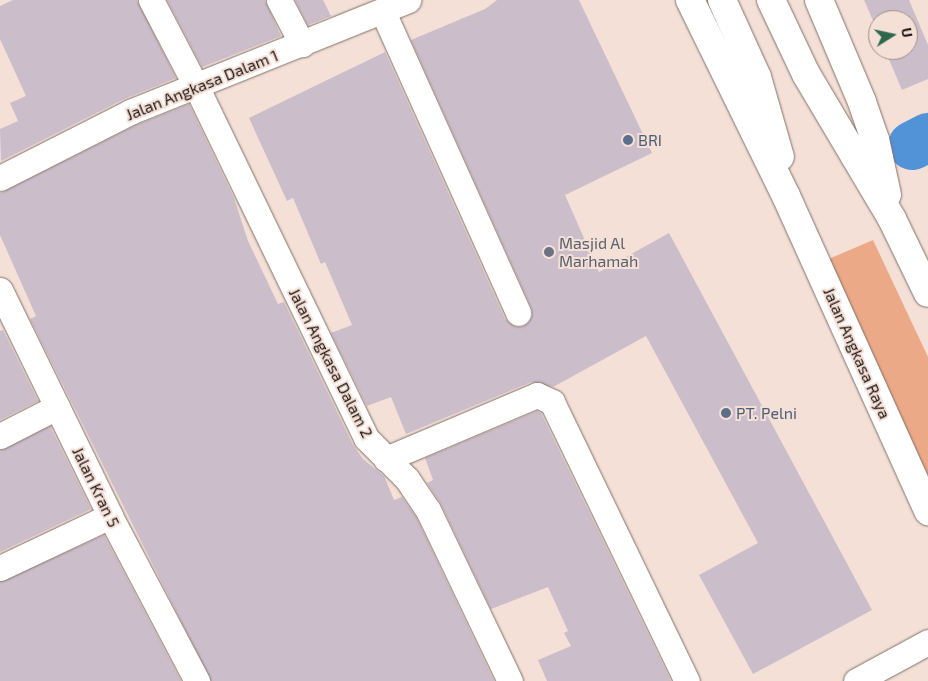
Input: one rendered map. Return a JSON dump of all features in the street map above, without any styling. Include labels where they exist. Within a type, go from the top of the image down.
[{"type":"main road","name":"Jalan Angkasa Raya","points":[[690,0],[786,196],[928,511]]},
{"type":"main road","name":"Jalan Angkasa Raya","points":[[722,0],[749,57],[769,114],[786,196]]},
{"type":"main road","points":[[771,0],[806,74],[892,219],[928,293]]},
{"type":"main road","points":[[819,0],[868,120],[892,219]]},
{"type":"street","name":"Jalan Angkasa Dalam 2","points":[[151,0],[196,86],[366,438],[407,479],[428,510],[510,681]]},
{"type":"street","points":[[279,0],[302,44]]},
{"type":"street","name":"Jalan Angkasa Dalam 1","points":[[0,178],[130,112],[383,12],[408,0]]},
{"type":"street","points":[[383,12],[518,313]]},
{"type":"street","name":"Jalan Kran 5","points":[[0,290],[110,516],[197,681]]},
{"type":"street","points":[[386,459],[537,396],[552,402],[687,681]]},
{"type":"street","points":[[0,436],[57,407]]},
{"type":"street","points":[[0,568],[110,516]]},
{"type":"street","points":[[856,681],[928,642]]},
{"type":"shaded area","points":[[873,240],[928,357],[928,511],[817,264]]},
{"type":"building","points":[[13,0],[137,0],[176,78],[124,99],[1,161],[0,129],[18,121],[10,103],[26,96],[0,39],[0,6]]},
{"type":"building","points":[[167,0],[265,0],[281,36],[202,67]]},
{"type":"building","points":[[295,0],[323,0],[331,16],[308,25]]},
{"type":"building","points":[[497,0],[579,0],[652,153],[565,195],[599,272],[669,233],[872,610],[753,674],[699,575],[758,543],[646,336],[553,387],[531,382],[406,434],[391,397],[367,406],[331,333],[352,325],[325,262],[321,264],[293,198],[287,201],[249,118],[385,52],[505,319],[516,327],[524,326],[532,315],[531,307],[411,40],[485,9]]},
{"type":"building","points":[[864,0],[909,0],[913,10],[868,10]]},
{"type":"building","points":[[918,21],[928,45],[928,79],[902,90],[889,60],[918,60]]},
{"type":"building","points":[[189,104],[234,198],[248,241],[278,304],[284,302],[353,445],[363,459],[384,476],[394,500],[402,497],[416,517],[494,681],[211,681],[30,319],[36,316],[0,235],[0,193],[136,125]]},
{"type":"building","points":[[3,330],[38,401],[0,420],[0,331]]},
{"type":"building","points":[[537,411],[541,413],[671,681],[547,681],[538,660],[571,646],[564,633],[568,631],[548,587],[491,609],[441,504],[427,483],[433,480],[425,458]]},
{"type":"building","points":[[50,426],[91,509],[0,552],[0,450]]},
{"type":"building","points":[[104,535],[181,681],[0,681],[0,582]]},
{"type":"waterway","points":[[912,145],[928,137]]},
{"type":"place","name":"BRI","points":[[628,140]]},
{"type":"place","name":"Masjid Al Marhamah","points":[[549,252]]},
{"type":"place","name":"PT. Pelni","points":[[726,413]]}]
